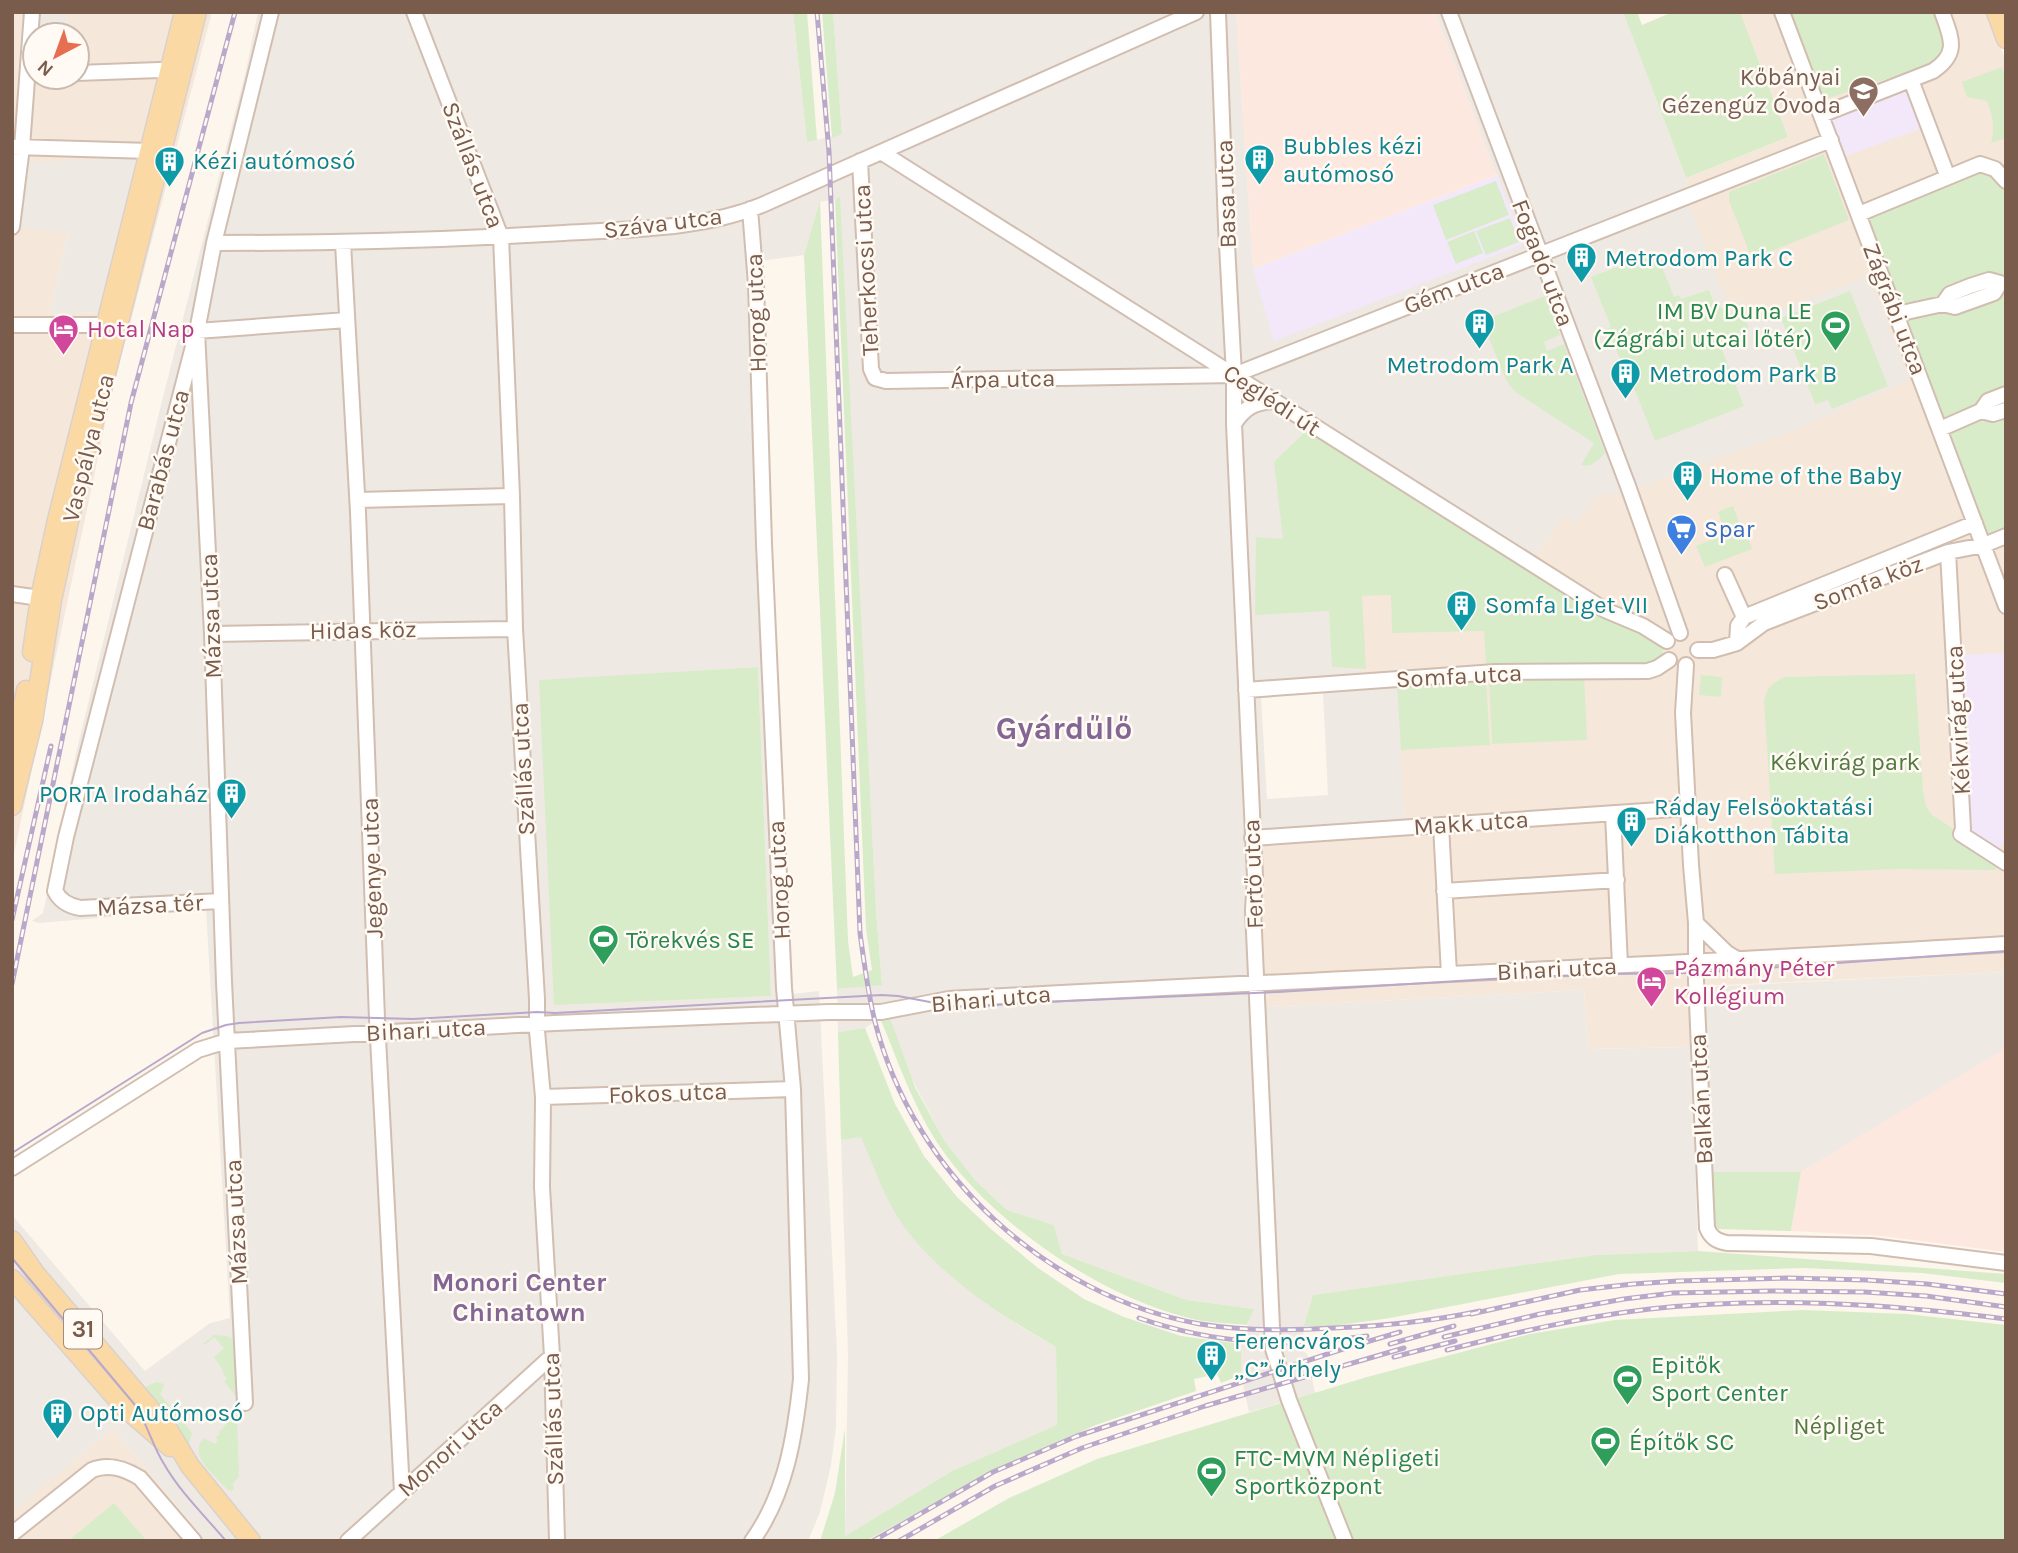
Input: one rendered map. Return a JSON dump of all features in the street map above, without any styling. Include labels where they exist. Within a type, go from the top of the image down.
[{"type":"main road","name":"Vaspálya utca","points":[[176,72],[184,12]]},
{"type":"main road","name":"Vaspálya utca","points":[[12,756],[38,648],[46,599],[69,521],[112,327],[176,72],[197,12]]},
{"type":"main road","points":[[1996,12],[2006,39]]},
{"type":"main road","name":"Vaspálya utca","points":[[14,795],[33,721],[38,648]]},
{"type":"main road","name":"31","points":[[12,1240],[35,1273],[169,1431],[190,1466]]},
{"type":"main road","points":[[12,1266],[35,1273]]},
{"type":"main road","name":"31","points":[[12,1279],[20,1294],[123,1406],[190,1466],[251,1541]]},
{"type":"street","name":"Barabás utca","points":[[65,903],[58,898],[55,891],[65,837],[197,331],[214,243],[271,12]]},
{"type":"street","name":"Szállás utca","points":[[414,12],[501,237],[515,629],[542,1097],[542,1187],[552,1356],[557,1541]]},
{"type":"street","name":"Száva utca","points":[[214,243],[343,243],[501,237],[668,227],[700,222],[750,209],[1196,12]]},
{"type":"street","name":"Basa utca","points":[[1218,12],[1234,425]]},
{"type":"street","name":"Fogadó utca","points":[[1449,12],[1637,511],[1680,633]]},
{"type":"street","name":"Zágrábi utca","points":[[1782,12],[2006,606]]},
{"type":"street","points":[[1821,115],[1943,65],[1952,48],[1942,12]]},
{"type":"street","points":[[91,73],[176,72]]},
{"type":"street","points":[[1911,80],[1947,176]]},
{"type":"street","points":[[12,227],[17,147],[28,91]]},
{"type":"street","name":"Gém utca","points":[[1234,375],[1831,140]]},
{"type":"street","points":[[17,147],[156,152]]},
{"type":"street","name":"Ceglédi út","points":[[881,152],[1605,610],[1643,626],[1667,641]]},
{"type":"street","name":"Teherkocsi utca","points":[[860,161],[871,369],[875,377]]},
{"type":"street","points":[[1859,214],[1980,164],[1995,169],[2006,181]]},
{"type":"street","name":"Horog utca","points":[[750,209],[756,284],[764,544],[786,1014],[793,1089],[801,1379],[796,1425],[787,1464],[771,1509],[752,1541]]},
{"type":"street","name":"Jegenye utca","points":[[343,243],[358,500],[378,1032],[402,1492]]},
{"type":"street","points":[[1897,314],[1943,304],[1955,307],[1994,293],[2003,282]]},
{"type":"street","points":[[197,331],[347,320]]},
{"type":"street","points":[[12,325],[112,327]]},
{"type":"street","name":"Mázsa utca","points":[[197,331],[212,634],[221,901]]},
{"type":"street","name":"Árpa utca","points":[[875,377],[886,381],[1234,375]]},
{"type":"street","points":[[182,387],[201,386]]},
{"type":"street","points":[[1940,429],[1981,411],[1987,401],[2006,394]]},
{"type":"street","points":[[1234,425],[1247,408],[1257,403],[1274,401]]},
{"type":"street","points":[[1981,411],[1993,414],[2006,410]]},
{"type":"street","name":"Fertő utca","points":[[1234,425],[1273,1349],[1289,1401],[1345,1541]]},
{"type":"street","points":[[358,500],[512,496]]},
{"type":"street","name":"Somfa köz","points":[[1744,617],[1976,523]]},
{"type":"street","name":"Somfa köz","points":[[1698,650],[1713,650],[1737,643],[1764,623],[1948,552],[1984,545],[2006,536]]},
{"type":"street","name":"Kékvirág utca","points":[[1948,552],[1963,829],[1961,834],[2006,863]]},
{"type":"street","points":[[1725,575],[1744,617],[1738,626],[1737,643]]},
{"type":"street","points":[[12,594],[46,599]]},
{"type":"street","name":"Hidas köz","points":[[212,634],[515,629]]},
{"type":"street","points":[[1680,633],[1692,636],[1696,640],[1698,650],[1694,659],[1686,665],[1677,665],[1669,660],[1665,651],[1667,641],[1674,634],[1680,633]]},
{"type":"street","name":"Somfa utca","points":[[1246,690],[1494,672],[1648,671],[1669,660]]},
{"type":"street","name":"Balkán utca","points":[[1686,665],[1683,713],[1696,923],[1707,1228],[1714,1238],[1727,1243],[1871,1246],[2006,1263]]},
{"type":"street","name":"Makk utca","points":[[1252,838],[1689,808]]},
{"type":"street","points":[[1613,814],[1620,965]]},
{"type":"street","points":[[1441,825],[1449,974]]},
{"type":"street","points":[[1444,891],[1617,880]]},
{"type":"street","name":"Mázsa tér","points":[[65,903],[80,908],[221,901],[227,1041]]},
{"type":"street","points":[[1696,923],[1727,953],[1739,960]]},
{"type":"street","name":"Bihari utca","points":[[12,1168],[198,1050],[227,1041],[378,1032],[881,1012],[949,999],[1739,960],[2006,944]]},
{"type":"street","name":"Mázsa utca","points":[[227,1041],[245,1403]]},
{"type":"street","name":"Fokos utca","points":[[542,1097],[793,1089]]},
{"type":"street","name":"Monori utca","points":[[348,1541],[552,1356]]},
{"type":"street","points":[[12,1534],[92,1470],[110,1466],[130,1471],[141,1478],[194,1541]]},
{"type":"shaded area","points":[[12,12],[38,12],[37,21],[21,21],[21,91],[91,91],[91,21],[67,21],[67,12],[212,12],[111,396],[12,863]],"holes":[[[68,233],[100,312],[50,314]]]},
{"type":"shaded area","points":[[38,12],[67,12],[67,21],[37,21]]},
{"type":"shaded area","points":[[258,12],[793,12],[807,142],[842,134],[833,12],[1236,12],[1253,269],[1523,244],[1435,12],[1623,12],[1686,178],[1690,207],[1728,306],[1754,318],[1869,277],[1910,380],[1795,430],[1631,490],[1595,497],[1576,523],[1563,516],[1531,563],[1353,586],[1335,618],[1337,669],[1355,669],[1397,684],[1404,821],[1257,834],[1267,1007],[1584,990],[1588,1049],[1691,1047],[1698,1251],[1595,1255],[1314,1295],[1299,1348],[1307,1354],[1315,1393],[1249,1412],[1241,1375],[1241,1344],[1253,1309],[1187,1300],[1062,1254],[1054,1225],[1007,1210],[975,1180],[944,1140],[880,1018],[865,1028],[838,1032],[837,989],[882,984],[839,198],[820,202],[804,255],[760,261],[792,994],[819,991],[837,1353],[836,1427],[831,1465],[820,1512],[808,1541],[206,1541],[113,1428],[12,1512],[12,1215],[145,1371],[210,1323],[230,1318],[206,909],[39,923],[32,921],[43,913],[77,749],[246,70]],"holes":[[[758,667],[771,996],[666,999],[539,681]],[[1323,693],[1328,795],[1267,799],[1261,696]]]},
{"type":"shaded area","points":[[1236,12],[1435,12],[1497,175],[1253,269]]},
{"type":"shaded area","points":[[1740,12],[1987,12],[2006,61],[2006,972],[1702,986],[1703,1045],[1691,1047],[1588,1049],[1584,990],[1267,1007],[1257,834],[1404,821],[1399,753],[1355,669],[1337,670],[1335,618],[1353,586],[1531,563],[1563,515],[1690,206],[1686,178],[1788,137]]},
{"type":"shaded area","points":[[1910,85],[1925,127],[1843,157],[1828,116]]},
{"type":"shaded area","points":[[140,158],[100,312],[50,314],[68,233],[19,227],[26,162]]},
{"type":"shaded area","points":[[1497,175],[1524,244],[1274,341],[1253,269]]},
{"type":"shaded area","points":[[2006,653],[2006,838],[1998,852],[1966,832],[1958,655]]},
{"type":"shaded area","points":[[2006,972],[2006,1048],[1801,1172],[1708,1172],[1702,987]]},
{"type":"shaded area","points":[[2006,1047],[2006,1252],[1882,1236],[1791,1231],[1801,1172]]},
{"type":"shaded area","points":[[861,1136],[881,1185],[944,1270],[1024,1329],[1056,1347],[1057,1426],[952,1471],[845,1536],[848,1354],[841,1140]]},
{"type":"shaded area","points":[[113,1428],[206,1541],[12,1541],[12,1511]]},
{"type":"green space","points":[[793,12],[807,12],[817,140],[807,142]]},
{"type":"green space","points":[[822,12],[833,12],[842,134],[832,138]]},
{"type":"green space","points":[[1623,12],[1637,12],[1642,25],[1673,12],[1740,12],[1788,137],[1686,178]]},
{"type":"green space","points":[[1786,12],[1939,12],[1949,39],[1944,60],[1820,101]]},
{"type":"green space","points":[[2002,67],[2006,78],[2006,138],[1991,143],[1993,122],[1987,101],[1967,97],[1962,82]]},
{"type":"green space","points":[[1824,154],[1849,220],[1752,259],[1729,201],[1729,192]]},
{"type":"green space","points":[[1980,164],[2003,185],[2006,193],[2006,529],[1985,539],[1863,212]]},
{"type":"green space","points":[[1496,181],[1509,215],[1446,240],[1433,205]]},
{"type":"green space","points":[[840,197],[882,985],[837,989],[804,255],[820,201],[848,941],[853,977],[872,970],[866,929],[835,199]]},
{"type":"green space","points":[[1510,218],[1519,242],[1486,255],[1476,231]]},
{"type":"green space","points":[[1474,231],[1483,253],[1456,264],[1447,242]]},
{"type":"green space","points":[[1656,252],[1674,297],[1679,295],[1681,299],[1709,290],[1715,306],[1748,324],[1748,330],[1725,338],[1727,344],[1721,347],[1744,406],[1655,441],[1632,383],[1606,329],[1611,327],[1591,277]]},
{"type":"green space","name":"IM BV Duna LE (Zágrábi utcai lőtér)","points":[[1850,291],[1888,386],[1832,409],[1828,400],[1815,404],[1781,318]]},
{"type":"green space","points":[[1545,296],[1560,335],[1544,342],[1547,351],[1564,344],[1605,453],[1588,466],[1581,465],[1594,443],[1515,392],[1506,380],[1482,321]]},
{"type":"green space","points":[[1307,430],[1381,469],[1537,567],[1670,632],[1657,668],[1648,671],[1580,663],[1486,664],[1484,631],[1392,633],[1391,595],[1362,596],[1366,669],[1332,667],[1329,611],[1255,615],[1256,537],[1283,539],[1274,462]]},
{"type":"green space","points":[[1733,506],[1752,549],[1705,567],[1696,546],[1726,534],[1718,512]]},
{"type":"green space","points":[[758,667],[771,996],[554,1005],[539,680]]},
{"type":"green space","name":"Kékvirág park","points":[[1915,674],[1926,806],[1932,815],[2002,860],[1995,870],[1897,869],[1775,874],[1764,700],[1769,688],[1785,677]]},
{"type":"green space","points":[[1584,675],[1587,740],[1492,744],[1489,679]]},
{"type":"green space","points":[[1701,675],[1722,677],[1721,697],[1699,695]]},
{"type":"green space","points":[[1486,679],[1490,745],[1401,750],[1397,684]]},
{"type":"green space","points":[[889,1015],[915,1087],[944,1140],[975,1180],[1007,1210],[1054,1225],[1062,1254],[1187,1300],[1254,1309],[1247,1325],[1189,1318],[1154,1307],[1083,1274],[1016,1227],[986,1201],[960,1173],[929,1129],[906,1083],[880,1018]]},
{"type":"green space","points":[[865,1028],[895,1104],[924,1156],[957,1197],[992,1230],[1038,1268],[1084,1299],[1124,1317],[1181,1336],[1241,1344],[1241,1375],[1221,1383],[1217,1374],[1194,1379],[1196,1391],[1096,1425],[999,1467],[866,1541],[820,1541],[835,1493],[845,1428],[845,1536],[952,1471],[1057,1425],[1056,1347],[974,1295],[937,1263],[898,1218],[880,1184],[861,1137],[841,1140],[838,1032]]},
{"type":"green space","points":[[1708,1172],[1801,1172],[1791,1231],[1718,1229],[1709,1219]]},
{"type":"green space","points":[[1698,1251],[2006,1274],[2006,1283],[1922,1273],[1803,1268],[1619,1274],[1390,1318],[1333,1326],[1304,1326],[1313,1295],[1595,1255]]},
{"type":"green space","name":"Népliget","points":[[1803,1310],[1907,1314],[2006,1325],[2006,1541],[934,1541],[1009,1498],[1097,1459],[1367,1377],[1530,1334],[1615,1320]]},
{"type":"green space","points":[[214,1335],[235,1340],[236,1396],[224,1381],[227,1379],[214,1357],[224,1348],[214,1337],[203,1344]]},
{"type":"green space","points":[[156,1382],[164,1384],[160,1394],[192,1433],[189,1444],[143,1388]]},
{"type":"green space","points":[[230,1410],[237,1416],[239,1477],[233,1483],[234,1489],[231,1491],[210,1472],[199,1451],[204,1438],[215,1444],[219,1432],[231,1419],[226,1413]]},
{"type":"green space","points":[[114,1503],[147,1541],[68,1541]]},
{"type":"tram line","points":[[12,1153],[202,1033],[239,1023],[341,1017],[413,1019],[555,1013],[882,995],[974,1007],[1507,978],[1696,973],[2006,951]]},
{"type":"tram line","points":[[12,1258],[135,1405],[170,1474],[226,1541]]},
{"type":"railway","points":[[12,984],[131,403],[235,12]]},
{"type":"railway","points":[[817,12],[829,152],[860,933],[875,1022],[894,1077],[921,1129],[954,1177],[994,1219],[1040,1256],[1090,1286],[1143,1309],[1200,1324],[1283,1330],[1388,1325],[1480,1311]]},
{"type":"railway","points":[[12,920],[51,746]]},
{"type":"railway","points":[[1471,1314],[1580,1290],[1678,1281],[1787,1278],[1866,1280],[2006,1294]]},
{"type":"railway","points":[[1444,1337],[1540,1314],[1673,1293],[1865,1292],[1926,1296],[2006,1307]]},
{"type":"railway","points":[[1447,1350],[1573,1321],[1624,1312],[1695,1305],[1828,1303],[2006,1319]]},
{"type":"railway","points":[[1139,1318],[1196,1334],[1252,1341],[1308,1342],[1367,1336]]},
{"type":"railway","points":[[1390,1344],[1454,1326]]},
{"type":"railway","points":[[873,1541],[993,1472],[1077,1436],[1400,1332]]},
{"type":"railway","points":[[1394,1357],[1455,1341]]},
{"type":"railway","points":[[899,1541],[995,1486],[1082,1448],[1205,1406],[1404,1348]]},
{"type":"place","name":"Kőbányai Gézengúz Óvoda","points":[[1864,118]]},
{"type":"place","name":"Bubbles kézi autómosó","points":[[1260,187]]},
{"type":"place","name":"Kézi autómosó","points":[[170,188]]},
{"type":"place","name":"Metrodom Park C","points":[[1582,285]]},
{"type":"place","name":"Metrodom Park A","points":[[1480,350]]},
{"type":"place","name":"IM BV Duna LE (Zágrábi utcai lőtér)","points":[[1835,352]]},
{"type":"place","name":"Hotal Nap","points":[[64,356]]},
{"type":"place","name":"Metrodom Park B","points":[[1626,401]]},
{"type":"place","name":"Home of the Baby","points":[[1687,503]]},
{"type":"place","name":"Spar","points":[[1681,556]]},
{"type":"place","name":"Somfa Liget VII","points":[[1462,632]]},
{"type":"place","name":"PORTA Irodaház","points":[[231,821]]},
{"type":"place","name":"Ráday Felsőoktatási Diákotthon Tábita","points":[[1631,848]]},
{"type":"place","name":"Törekvés SE","points":[[603,967]]},
{"type":"place","name":"Pázmány Péter Kollégium","points":[[1651,1009]]},
{"type":"place","name":"Ferencváros „C” őrhely","points":[[1211,1382]]},
{"type":"place","name":"Epitők Sport Center","points":[[1628,1406]]},
{"type":"place","name":"Opti Autómosó","points":[[57,1440]]},
{"type":"place","name":"Építők SC","points":[[1606,1469]]},
{"type":"place","name":"FTC-MVM Népligeti Sportközpont","points":[[1211,1499]]},
{"type":"district","name":"Gyárdűlő","points":[[1064,728]]},
{"type":"district","name":"Monori Center Chinatown","points":[[519,1297]]}]
